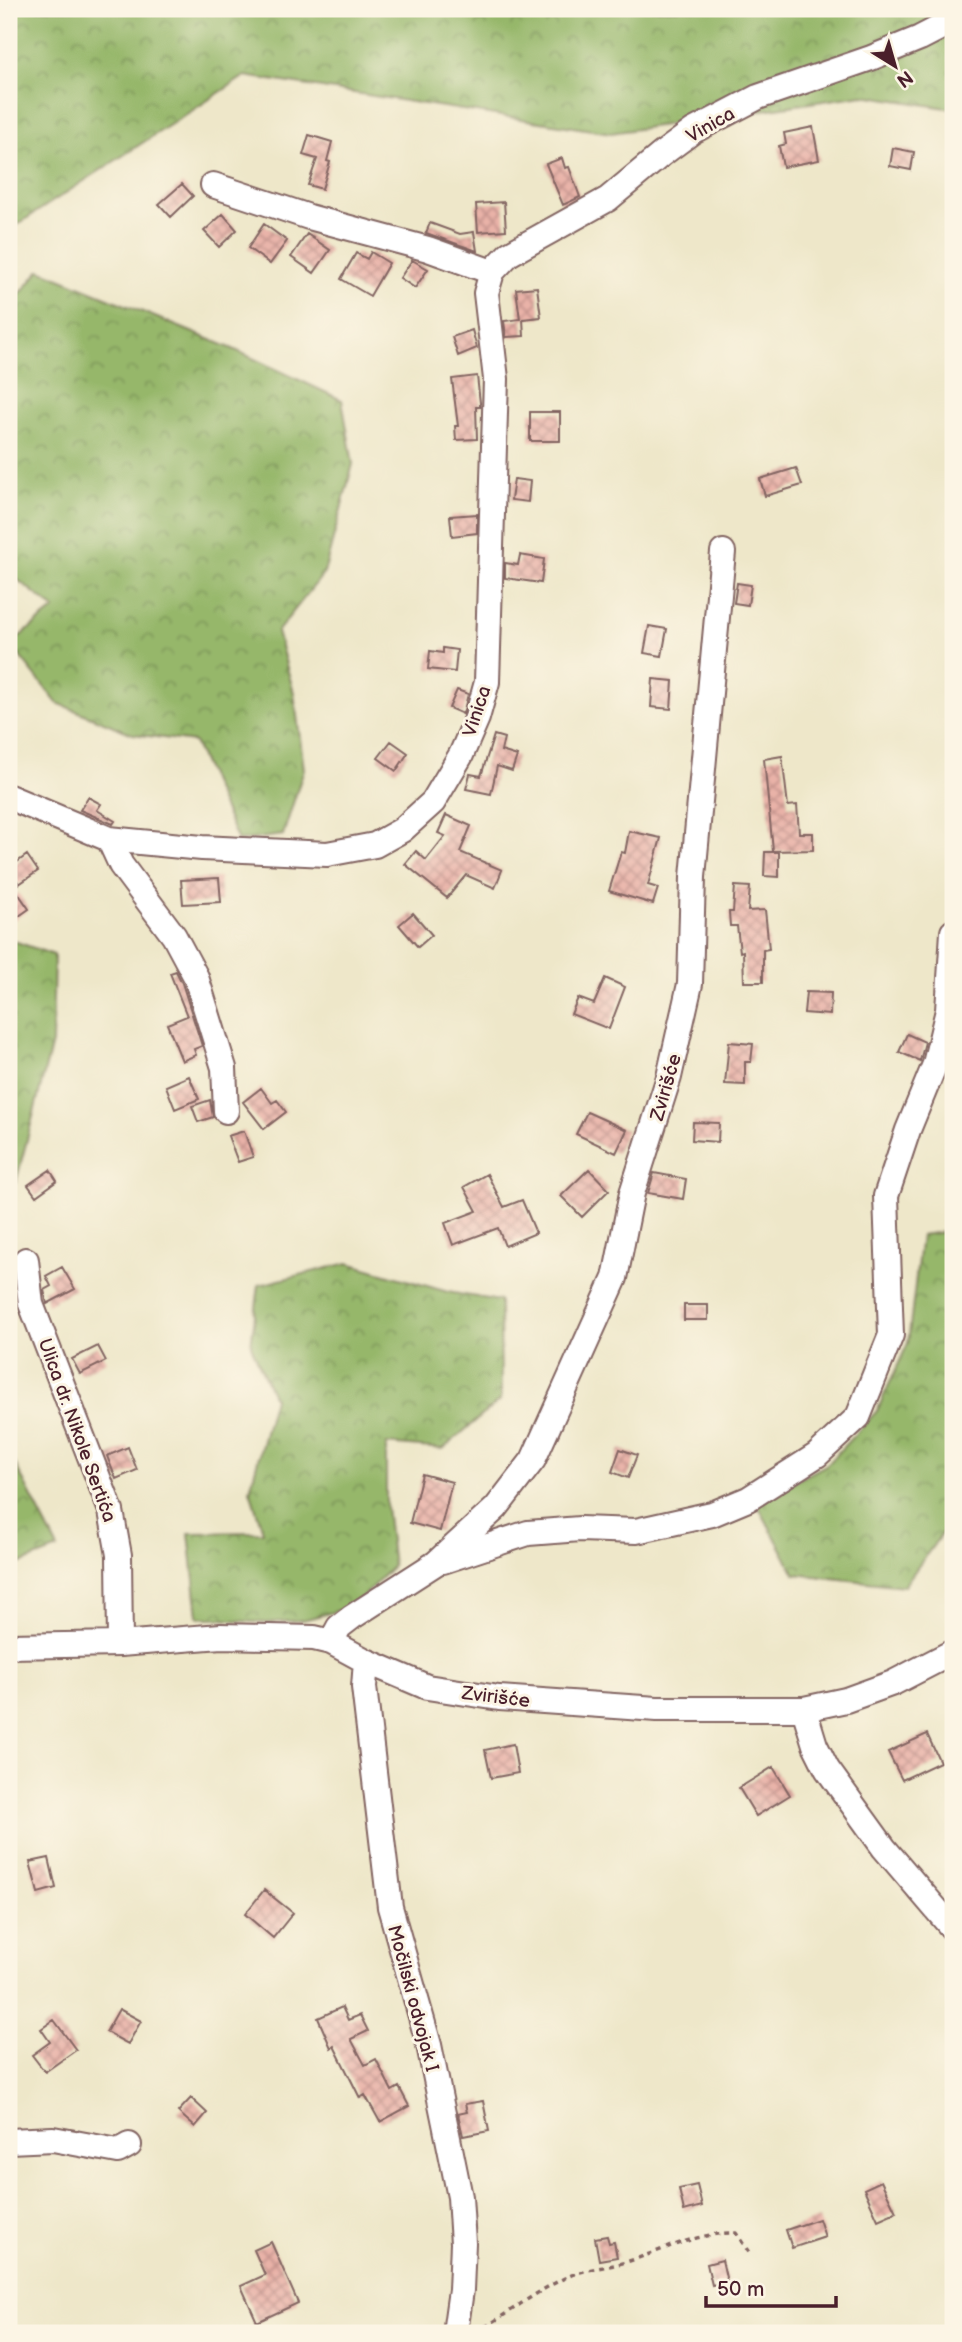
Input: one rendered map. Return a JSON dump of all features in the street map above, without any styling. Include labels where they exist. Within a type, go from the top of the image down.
[{"type":"street","name":"Vinica","points":[[9,797],[108,839],[202,848],[327,854],[374,845],[402,830],[433,802],[461,755],[477,718],[487,682],[496,379],[486,293],[492,272],[509,254],[608,199],[694,131],[758,97],[871,58],[953,21]]},
{"type":"street","points":[[213,185],[332,224],[410,244],[492,272]]},
{"type":"street","name":"Zvirišće","points":[[723,552],[693,877],[690,984],[669,1077],[632,1193],[615,1278],[533,1460],[496,1508],[436,1563],[352,1617],[340,1627],[331,1642],[366,1661],[427,1687],[499,1698],[657,1709],[804,1709],[846,1700],[893,1683],[953,1652]]},
{"type":"street","points":[[108,839],[121,865],[174,936],[197,977],[224,1068],[226,1111]]},
{"type":"street","name":"Zvirišće","points":[[436,1563],[527,1533],[580,1529],[636,1531],[712,1514],[748,1499],[817,1455],[858,1417],[891,1335],[886,1196],[908,1130],[935,1064],[948,1010],[953,932]]},
{"type":"street","name":"Ulica dr. Nikole Sertića","points":[[26,1260],[31,1304],[111,1511],[119,1555],[120,1644]]},
{"type":"street","points":[[9,1646],[120,1644],[221,1636],[314,1638],[331,1642]]},
{"type":"street","name":"Močilski odvojak I","points":[[366,1661],[364,1687],[390,1907],[429,2045],[460,2197],[463,2243],[461,2290],[455,2333]]},
{"type":"street","points":[[804,1709],[815,1745],[827,1769],[884,1848],[953,1929]]},
{"type":"street","points":[[9,2141],[52,2139],[118,2151],[129,2145]]},
{"type":"path","points":[[474,2333],[574,2274],[626,2262],[673,2244],[722,2233],[736,2233],[750,2254]]},
{"type":"green space","points":[[9,9],[953,9],[953,109],[863,95],[611,133],[245,76],[9,230]]},
{"type":"green space","points":[[40,270],[233,349],[342,400],[353,464],[324,573],[277,632],[294,693],[304,769],[283,835],[238,841],[194,742],[133,734],[57,703],[10,644],[55,609],[9,573],[9,307]]},
{"type":"green space","points":[[11,940],[54,955],[52,1043],[16,1182],[9,1182]]},
{"type":"green space","points":[[953,1231],[953,1518],[904,1586],[795,1574],[756,1502],[826,1465],[877,1411],[908,1343],[921,1235]]},
{"type":"green space","points":[[348,1263],[448,1292],[500,1301],[501,1399],[443,1449],[386,1444],[386,1507],[393,1566],[352,1607],[303,1620],[265,1623],[198,1617],[189,1533],[263,1532],[250,1490],[274,1398],[251,1345],[259,1285]]},
{"type":"green space","points":[[9,1452],[58,1549],[9,1568]]},
{"type":"building","points":[[813,127],[819,160],[783,167],[779,146],[786,144],[784,133]]},
{"type":"building","points":[[309,135],[332,142],[327,161],[330,162],[322,189],[308,185],[317,159],[303,155]]},
{"type":"building","points":[[893,148],[914,152],[911,170],[890,166]]},
{"type":"building","points":[[562,158],[565,168],[569,167],[580,197],[563,205],[546,164]]},
{"type":"building","points":[[182,184],[193,196],[171,217],[159,204]]},
{"type":"building","points":[[504,202],[506,230],[478,232],[476,204]]},
{"type":"building","points":[[223,214],[237,230],[219,247],[204,231]]},
{"type":"building","points":[[430,223],[460,234],[474,232],[477,251],[426,233]]},
{"type":"building","points":[[264,224],[287,241],[270,264],[248,248]]},
{"type":"building","points":[[307,234],[330,250],[314,273],[291,257]]},
{"type":"building","points":[[371,252],[389,263],[370,296],[341,279],[356,253],[367,259]]},
{"type":"building","points":[[412,260],[428,269],[415,288],[400,278]]},
{"type":"building","points":[[537,287],[541,317],[523,319],[524,336],[506,337],[504,321],[520,319],[516,289]]},
{"type":"building","points":[[472,330],[477,348],[458,356],[452,337]]},
{"type":"building","points":[[477,376],[480,407],[476,407],[477,439],[456,440],[455,426],[458,426],[452,379]]},
{"type":"building","points":[[530,412],[560,412],[560,441],[530,441]]},
{"type":"building","points":[[796,468],[802,485],[765,496],[760,479]]},
{"type":"building","points":[[514,479],[530,481],[528,502],[511,500]]},
{"type":"building","points":[[477,514],[477,533],[452,536],[450,516]]},
{"type":"building","points":[[520,555],[544,559],[541,583],[505,578],[505,563],[518,565]]},
{"type":"building","points":[[737,583],[751,585],[748,605],[734,603]]},
{"type":"building","points":[[649,626],[667,629],[662,656],[644,653]]},
{"type":"building","points":[[443,648],[457,650],[455,672],[428,669],[430,651],[443,653]]},
{"type":"building","points":[[653,679],[673,681],[671,709],[651,707]]},
{"type":"building","points":[[457,690],[468,694],[463,714],[449,708]]},
{"type":"building","points":[[494,735],[504,738],[501,751],[517,756],[512,771],[497,766],[491,794],[466,789],[470,774],[481,776]]},
{"type":"building","points":[[391,741],[408,753],[396,771],[378,758]]},
{"type":"building","points":[[782,756],[788,806],[797,805],[799,833],[813,833],[813,850],[773,851],[764,759]]},
{"type":"building","points":[[88,797],[101,804],[97,810],[115,821],[113,824],[80,810]]},
{"type":"building","points":[[446,815],[471,826],[460,852],[502,870],[495,888],[466,875],[447,898],[405,864],[416,851],[426,860],[445,836],[438,833]]},
{"type":"building","points":[[629,831],[661,838],[648,885],[658,888],[653,904],[609,891],[621,852],[625,853]]},
{"type":"building","points":[[765,852],[779,852],[779,877],[764,876]]},
{"type":"building","points":[[27,855],[38,871],[19,884],[9,868]]},
{"type":"building","points":[[219,878],[221,902],[183,904],[181,880]]},
{"type":"building","points":[[735,886],[750,887],[748,911],[765,910],[769,949],[763,950],[763,982],[744,982],[743,951],[740,952],[737,926],[730,926],[729,912],[733,912]]},
{"type":"building","points":[[18,893],[29,909],[9,923],[9,900]]},
{"type":"building","points":[[413,913],[432,935],[418,947],[399,925]]},
{"type":"building","points":[[176,971],[202,1046],[194,1049],[196,1055],[182,1061],[167,1024],[187,1016],[170,973]]},
{"type":"building","points":[[605,978],[625,987],[609,1029],[571,1014],[578,998],[594,1004]]},
{"type":"building","points":[[806,992],[831,993],[830,1015],[804,1013]]},
{"type":"building","points":[[907,1034],[925,1042],[920,1061],[899,1052]]},
{"type":"building","points":[[729,1042],[753,1044],[751,1062],[745,1062],[745,1085],[725,1084]]},
{"type":"building","points":[[189,1076],[199,1099],[175,1109],[166,1086]]},
{"type":"building","points":[[261,1088],[272,1103],[277,1100],[286,1112],[264,1129],[243,1102]]},
{"type":"building","points":[[210,1100],[213,1117],[198,1122],[192,1106]]},
{"type":"building","points":[[587,1112],[627,1130],[616,1153],[576,1134]]},
{"type":"building","points":[[693,1122],[719,1123],[718,1142],[692,1140]]},
{"type":"building","points":[[244,1131],[253,1157],[238,1162],[228,1136]]},
{"type":"building","points":[[589,1169],[609,1190],[582,1217],[561,1196]]},
{"type":"building","points":[[50,1170],[57,1181],[36,1196],[28,1185]]},
{"type":"building","points":[[654,1173],[686,1179],[683,1199],[648,1193]]},
{"type":"building","points":[[487,1174],[504,1207],[522,1200],[536,1233],[505,1246],[498,1228],[453,1245],[445,1223],[477,1211],[464,1187]]},
{"type":"building","points":[[62,1267],[75,1289],[47,1304],[44,1290],[51,1286],[46,1276]]},
{"type":"building","points":[[684,1305],[708,1305],[708,1320],[684,1320]]},
{"type":"building","points":[[98,1346],[106,1361],[80,1374],[72,1359]]},
{"type":"building","points":[[128,1447],[137,1470],[116,1479],[107,1456]]},
{"type":"building","points":[[620,1449],[637,1455],[628,1478],[612,1472]]},
{"type":"building","points":[[422,1474],[452,1482],[440,1531],[410,1523]]},
{"type":"building","points":[[927,1734],[940,1762],[902,1780],[888,1752]]},
{"type":"building","points":[[513,1744],[518,1773],[491,1778],[485,1750]]},
{"type":"building","points":[[773,1767],[790,1795],[756,1816],[739,1788]]},
{"type":"building","points":[[49,1858],[56,1888],[38,1893],[30,1862]]},
{"type":"building","points":[[264,1890],[293,1913],[273,1938],[245,1914]]},
{"type":"building","points":[[342,2007],[348,2020],[360,2015],[368,2031],[351,2039],[365,2065],[376,2059],[392,2091],[399,2087],[409,2106],[380,2122],[365,2095],[360,2098],[334,2046],[331,2048],[318,2018]]},
{"type":"building","points":[[119,2009],[141,2021],[128,2044],[106,2032]]},
{"type":"building","points":[[54,2020],[76,2050],[45,2072],[32,2055],[50,2042],[41,2029]]},
{"type":"building","points":[[191,2098],[207,2113],[195,2127],[178,2112]]},
{"type":"building","points":[[483,2101],[489,2131],[463,2136],[458,2114],[467,2112],[465,2104]]},
{"type":"building","points":[[881,2181],[896,2212],[878,2220],[864,2189]]},
{"type":"building","points":[[697,2185],[702,2206],[684,2211],[679,2189]]},
{"type":"building","points":[[819,2219],[825,2237],[792,2248],[786,2230]]},
{"type":"building","points":[[607,2236],[609,2243],[614,2242],[617,2257],[599,2260],[595,2238]]},
{"type":"building","points":[[271,2242],[298,2303],[257,2322],[241,2286],[265,2275],[254,2250]]},
{"type":"building","points":[[722,2260],[727,2282],[712,2285],[707,2264]]}]
